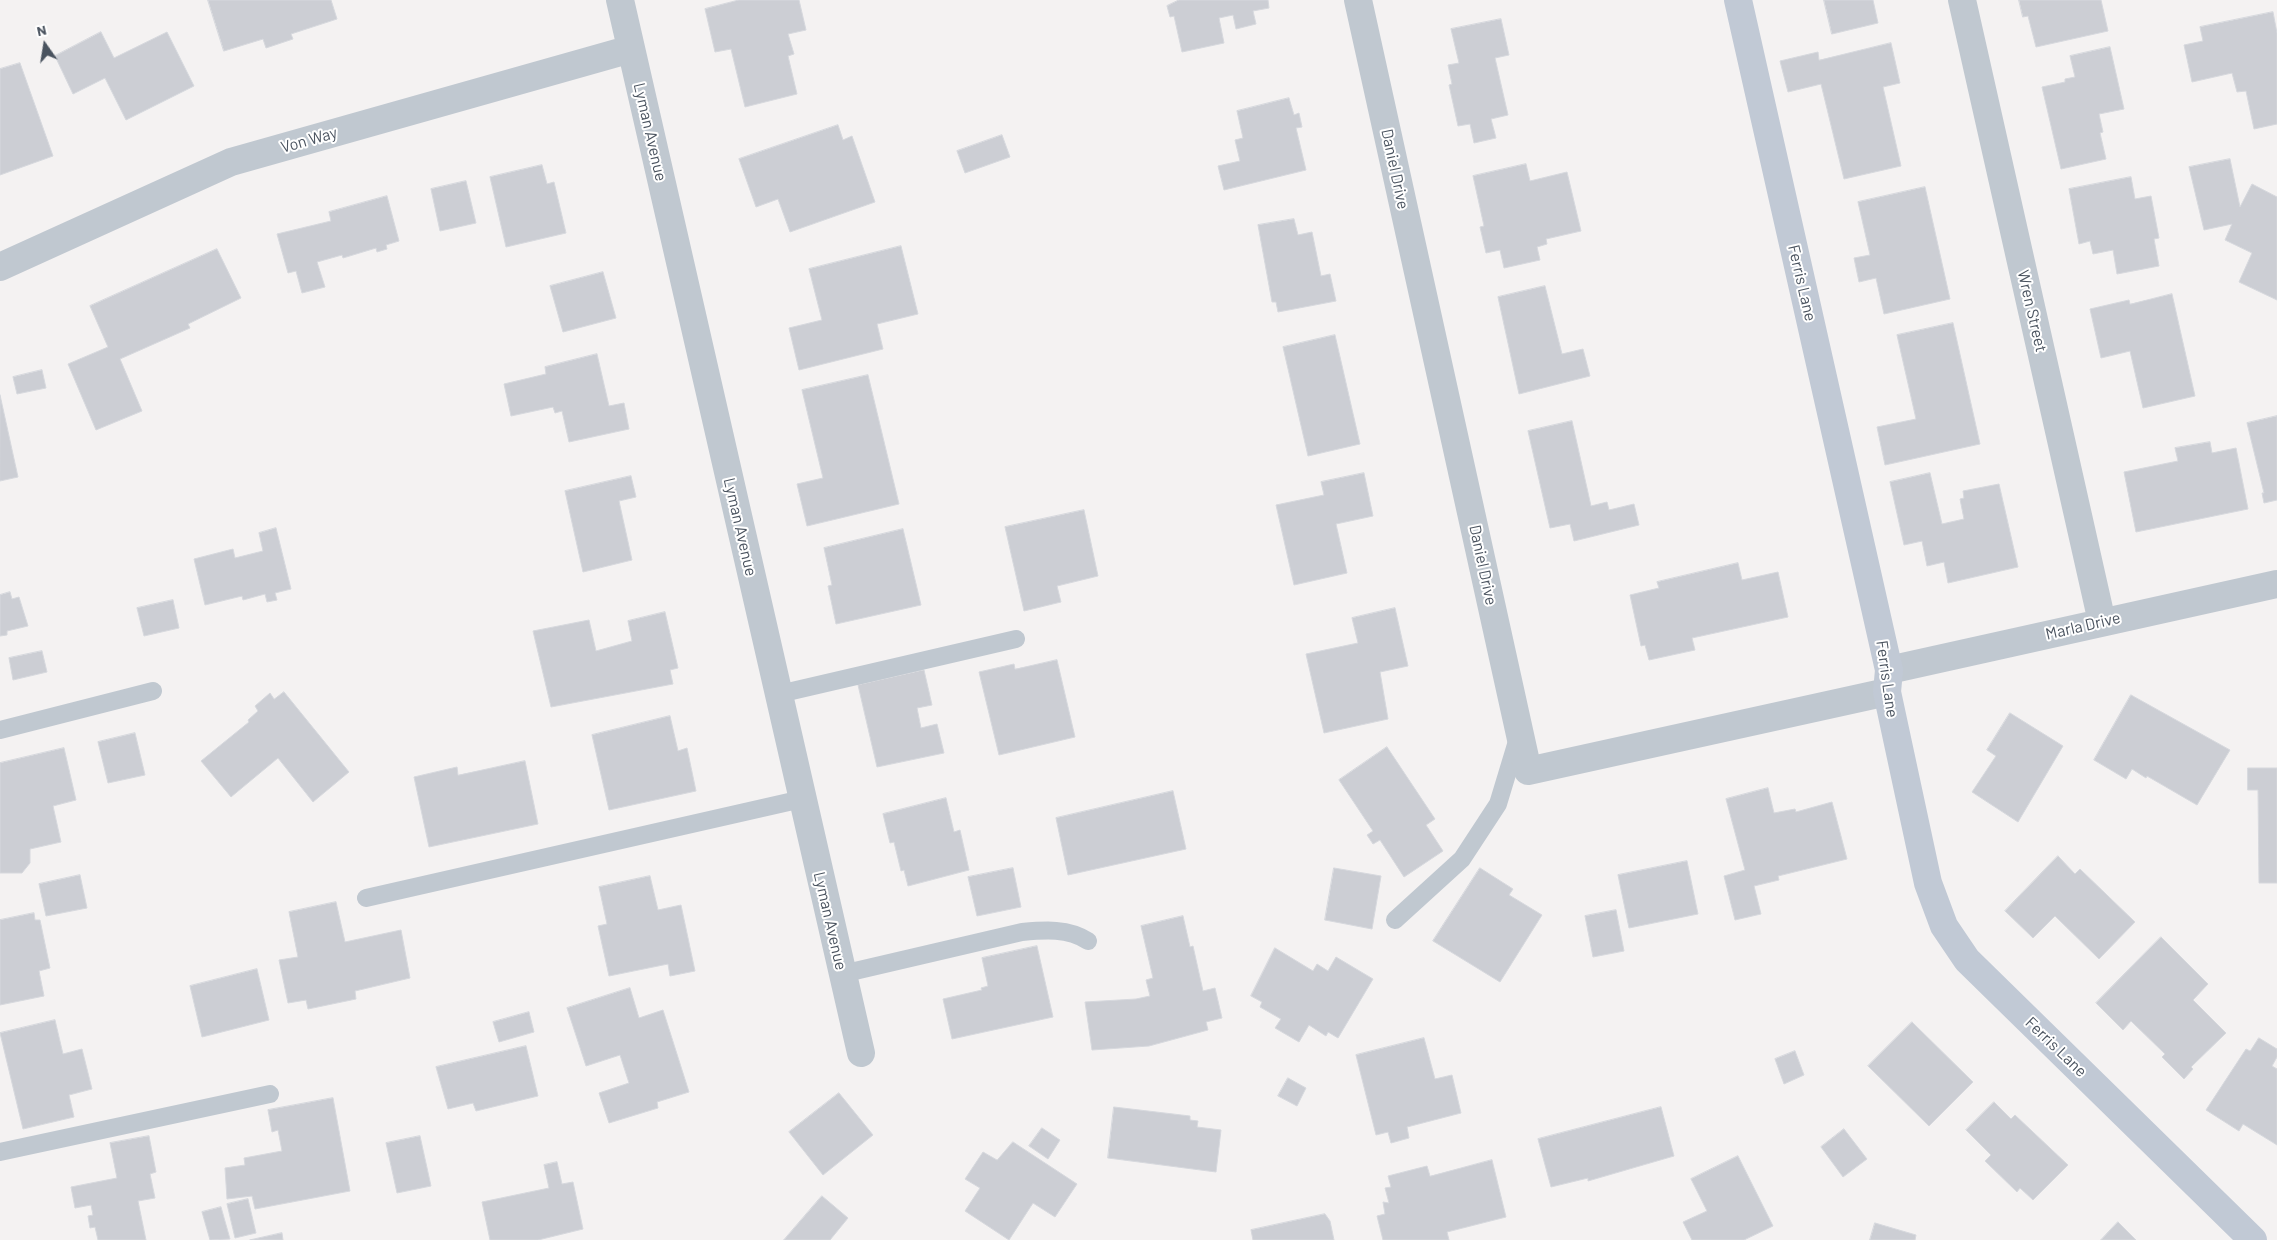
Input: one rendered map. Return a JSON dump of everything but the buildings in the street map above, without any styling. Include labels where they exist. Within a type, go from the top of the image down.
[{"type":"street","name":"Lyman Avenue","points":[[620,0],[861,1053]]},
{"type":"street","name":"Daniel Drive","points":[[1358,0],[1528,771],[1888,681]]},
{"type":"street","name":"Ferris Lane","points":[[1738,0],[1888,681],[1928,883],[1944,926],[1967,960],[2253,1240]]},
{"type":"street","name":"Wren Street","points":[[1962,0],[2102,622]]},
{"type":"street","name":"Von Way","points":[[0,267],[231,162],[631,49]]},
{"type":"street","name":"Marla Drive","points":[[1888,681],[2102,622],[2277,584]]},
{"type":"lane","points":[[779,694],[1016,639]]},
{"type":"lane","points":[[0,730],[153,692]]},
{"type":"lane","points":[[1395,920],[1462,859],[1498,804],[1520,733]]},
{"type":"lane","points":[[366,898],[802,799]]},
{"type":"lane","points":[[842,974],[1022,932],[1051,930],[1080,936],[1088,940]]},
{"type":"lane","points":[[0,1152],[270,1094]]}]
